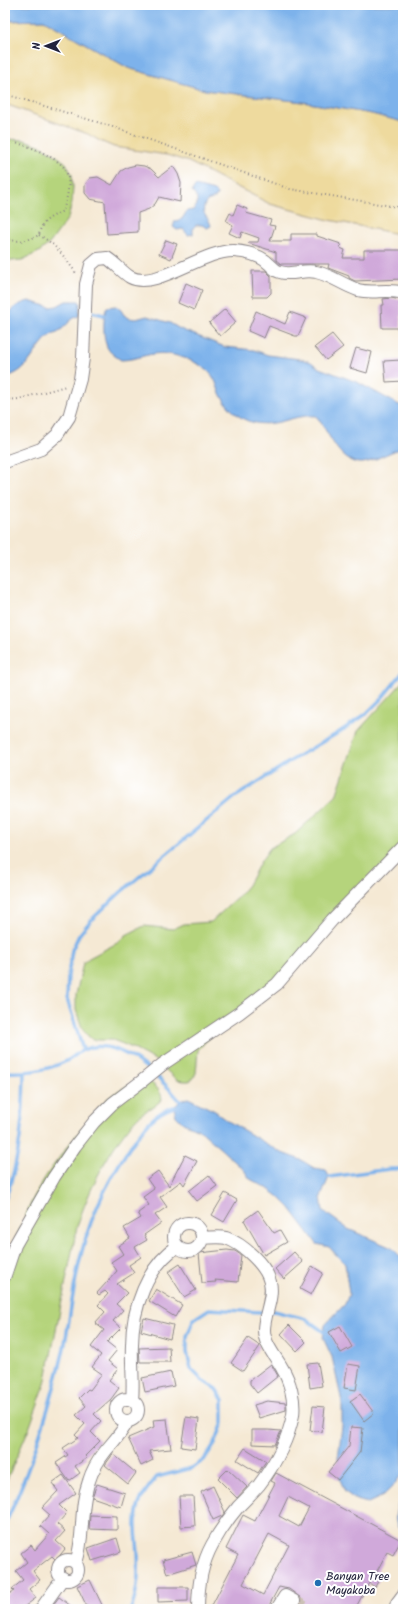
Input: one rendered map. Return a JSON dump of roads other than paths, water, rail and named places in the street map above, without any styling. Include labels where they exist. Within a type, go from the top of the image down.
[{"type":"lane","points":[[5,462],[41,449],[57,435],[69,416],[80,379],[83,358],[86,284],[91,265],[98,259],[107,258],[130,277],[141,281],[154,279],[215,254],[233,251],[251,254],[267,262],[279,272],[316,272],[327,275],[364,291],[396,291],[403,293]]},
{"type":"lane","points":[[5,1275],[15,1245],[54,1176],[94,1122],[113,1102],[142,1082],[163,1064],[239,1014],[277,984],[332,920],[403,847]]},
{"type":"lane","points":[[186,1223],[198,1226],[202,1234],[202,1238],[198,1246],[191,1250],[186,1250],[178,1246],[174,1237],[178,1228],[186,1223]]},
{"type":"lane","points":[[198,1609],[198,1587],[202,1569],[211,1546],[234,1512],[258,1486],[275,1462],[289,1435],[293,1412],[292,1391],[284,1370],[267,1342],[264,1332],[270,1296],[270,1282],[263,1267],[250,1253],[225,1238],[202,1238]]},
{"type":"lane","points":[[132,1400],[132,1331],[140,1301],[156,1265],[168,1252],[178,1246]]},
{"type":"lane","points":[[41,1609],[64,1578],[70,1580],[76,1576],[78,1570],[76,1563],[80,1550],[83,1503],[88,1482],[95,1466],[104,1453],[123,1431],[128,1422],[135,1419],[138,1412],[137,1405],[132,1400],[125,1399],[116,1406],[116,1414],[121,1420],[128,1422]]},
{"type":"lane","points":[[395,1609],[397,1603],[403,1595]]},
{"type":"lane","points":[[278,1609],[285,1596],[294,1601]]},
{"type":"water","points":[[5,5],[403,5],[403,122],[372,114],[303,102],[205,90],[128,68],[44,20],[5,21]]},
{"type":"water","points":[[195,186],[214,191],[217,194],[215,198],[207,201],[204,209],[205,215],[211,226],[207,228],[202,225],[196,225],[193,228],[193,234],[188,235],[183,229],[177,230],[173,227],[175,221],[182,219],[187,211],[193,210],[197,205],[197,198],[192,191]]},
{"type":"water","points":[[29,301],[50,307],[57,306],[66,301],[79,301],[79,316],[48,337],[30,361],[20,371],[5,377],[5,318],[15,307]]},
{"type":"water","points":[[116,306],[129,318],[136,319],[147,316],[170,323],[180,329],[225,347],[254,350],[268,355],[311,362],[319,368],[357,382],[403,407],[403,448],[368,462],[358,463],[343,455],[316,416],[298,417],[267,424],[243,419],[234,412],[221,396],[214,379],[209,372],[193,361],[162,353],[121,360],[112,354],[108,349],[104,336],[104,319],[107,307]]},
{"type":"water","points":[[188,1098],[215,1111],[228,1121],[282,1153],[301,1160],[314,1168],[326,1170],[329,1177],[321,1197],[323,1211],[348,1229],[392,1248],[403,1259],[403,1473],[383,1496],[368,1503],[356,1500],[345,1492],[339,1477],[338,1458],[342,1426],[342,1402],[332,1357],[323,1338],[325,1325],[345,1304],[349,1294],[345,1264],[329,1247],[317,1244],[290,1208],[278,1196],[250,1179],[244,1170],[201,1131],[183,1123],[176,1116],[174,1107],[180,1101]]},
{"type":"water","points":[[403,1493],[403,1532],[399,1529],[397,1524],[396,1514]]},
{"type":"waterway","points":[[87,311],[104,315]]},
{"type":"waterway","points":[[83,1050],[67,999],[68,975],[72,950],[79,935],[91,920],[121,892],[235,797],[366,714],[382,698],[403,672]]},
{"type":"waterway","points":[[5,1072],[22,1072],[47,1068],[63,1063],[83,1050],[96,1047],[110,1048],[137,1060],[161,1081],[180,1101]]},
{"type":"waterway","points":[[5,1199],[15,1168],[18,1152],[22,1121],[24,1073]]},
{"type":"waterway","points":[[5,1524],[30,1464],[56,1382],[64,1349],[82,1252],[86,1236],[98,1205],[121,1161],[139,1134],[160,1113],[174,1107]]},
{"type":"waterway","points":[[329,1177],[390,1169],[403,1169]]},
{"type":"waterway","points":[[131,1609],[138,1582],[136,1521],[141,1499],[157,1477],[192,1468],[204,1460],[215,1443],[223,1423],[223,1400],[216,1389],[202,1380],[191,1369],[187,1352],[187,1336],[194,1319],[209,1309],[260,1312],[274,1311],[306,1319],[324,1332]]},
{"type":"tunnel","points":[[294,1601],[308,1609]]},
{"type":"place","name":"Banyan Tree Mayakoba","points":[[318,1583]]}]
